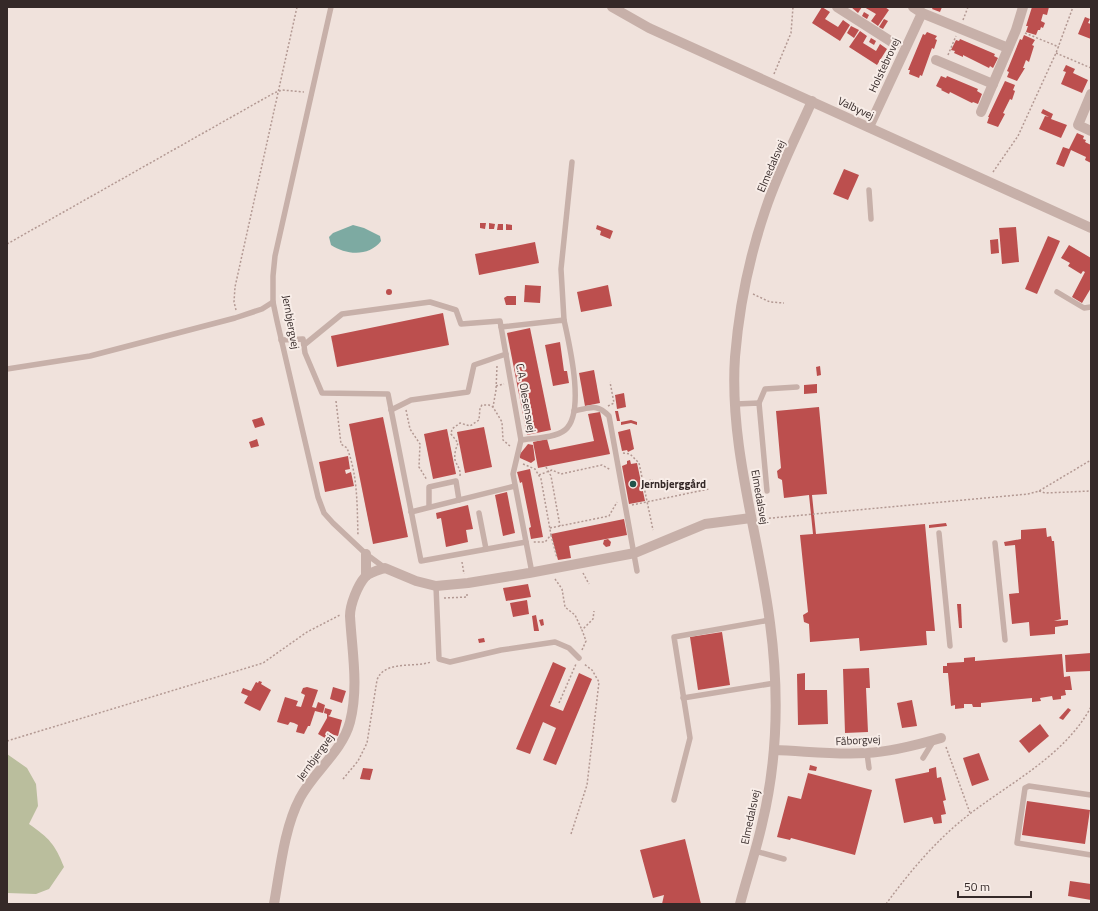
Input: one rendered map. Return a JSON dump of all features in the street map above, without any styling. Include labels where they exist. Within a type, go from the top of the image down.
[{"type":"street","name":"Valbyvej","points":[[612,7],[649,28],[1091,228]]},
{"type":"street","name":"Holstebrovej","points":[[837,7],[895,44]]},
{"type":"street","points":[[913,7],[922,13],[1008,48]]},
{"type":"street","points":[[981,112],[1016,30],[1023,7]]},
{"type":"street","name":"Holstebrovej","points":[[869,127],[922,13]]},
{"type":"street","points":[[936,60],[993,84]]},
{"type":"street","points":[[1091,94],[1078,125],[1091,131]]},
{"type":"street","name":"Elmedalsvej","points":[[740,904],[762,823],[774,750],[775,683],[770,620],[740,449],[736,404],[735,358],[744,290],[751,257],[765,210],[812,101]]},
{"type":"street","points":[[366,576],[385,568],[416,581],[436,586],[532,573],[635,553],[705,524],[751,518]]},
{"type":"street","name":"Jernbjergvej","points":[[274,904],[291,822],[300,798],[314,776],[342,742],[349,723],[356,679],[350,614],[358,588],[366,576],[366,554]]},
{"type":"street","name":"Fåborgvej","points":[[774,750],[837,754],[867,753],[897,749],[938,739]]},
{"type":"lane","name":"Jernbjergvej","points":[[331,7],[275,256],[274,302],[281,340],[318,496],[324,513],[366,554],[385,568]]},
{"type":"lane","points":[[521,440],[553,435],[565,430],[570,424],[574,411],[575,380],[564,320],[561,269],[572,162]]},
{"type":"lane","points":[[869,190],[871,219]]},
{"type":"lane","points":[[1058,292],[1084,308],[1091,307]]},
{"type":"lane","points":[[7,369],[90,356],[238,317],[262,309],[274,302]]},
{"type":"lane","points":[[304,345],[342,314],[430,302],[456,310],[461,324],[501,324],[564,320]]},
{"type":"lane","name":"C.A. Olesensvej","points":[[501,324],[521,440],[513,474],[532,573]]},
{"type":"lane","points":[[281,340],[303,339],[305,353],[322,393],[388,394],[420,561],[526,542]]},
{"type":"lane","points":[[391,410],[411,400],[468,392],[474,365],[506,354]]},
{"type":"lane","points":[[767,491],[760,403],[765,389],[797,386]]},
{"type":"lane","points":[[736,404],[760,403]]},
{"type":"lane","points":[[574,411],[597,407],[609,416],[638,571]]},
{"type":"lane","points":[[429,507],[429,487],[456,481],[459,500]]},
{"type":"lane","points":[[411,512],[515,486]]},
{"type":"lane","points":[[479,513],[486,549]]},
{"type":"lane","points":[[939,533],[950,646]]},
{"type":"lane","points":[[995,543],[1005,640]]},
{"type":"lane","points":[[436,586],[439,659],[450,662],[501,650],[555,642],[569,648],[579,658]]},
{"type":"lane","points":[[674,800],[690,738],[674,637],[770,620]]},
{"type":"lane","points":[[683,698],[775,683]]},
{"type":"lane","points":[[923,758],[938,739]]},
{"type":"lane","points":[[867,753],[869,768]]},
{"type":"lane","points":[[1091,795],[1028,786],[1025,788],[1017,843],[1091,855]]},
{"type":"lane","points":[[755,850],[784,859]]},
{"type":"path","points":[[238,317],[234,302],[235,287],[297,7]]},
{"type":"path","points":[[771,83],[791,33],[793,7]]},
{"type":"path","points":[[989,181],[997,164],[1018,136],[1059,47],[1073,7]]},
{"type":"path","points":[[1016,30],[1059,47]]},
{"type":"path","points":[[1056,53],[1091,68]]},
{"type":"path","points":[[7,244],[279,91],[312,93]]},
{"type":"path","points":[[744,290],[770,302],[784,303]]},
{"type":"path","points":[[492,408],[496,390],[498,363],[496,357]]},
{"type":"path","points":[[604,411],[608,405],[614,403],[610,382]]},
{"type":"path","points":[[336,393],[340,444],[347,448],[352,462],[357,492],[358,546]]},
{"type":"path","points":[[404,404],[410,429],[420,444],[419,467],[421,473],[427,478],[429,487]]},
{"type":"path","points":[[456,481],[460,474],[460,468],[455,460],[455,452],[458,442],[451,434],[452,429],[460,423],[470,426],[479,420],[480,408],[482,405],[489,405],[492,408],[502,422],[503,440],[518,450]]},
{"type":"path","points":[[616,452],[630,454],[639,463],[653,530]]},
{"type":"path","points":[[751,518],[759,519],[1028,494],[1039,491],[1091,460]]},
{"type":"path","points":[[516,462],[535,469],[541,479],[551,535],[545,542],[526,542]]},
{"type":"path","points":[[539,476],[552,470],[561,474],[602,465],[615,473],[620,472]]},
{"type":"path","points":[[546,467],[549,471],[560,526]]},
{"type":"path","points":[[642,482],[653,480]]},
{"type":"path","points":[[626,506],[709,489]]},
{"type":"path","points":[[1039,491],[1045,493],[1091,491]]},
{"type":"path","points":[[550,528],[609,516],[620,498],[624,497]]},
{"type":"path","points":[[549,570],[562,589],[565,607],[575,615],[582,630]]},
{"type":"path","points":[[437,599],[467,597]]},
{"type":"path","points":[[7,741],[256,665],[263,662],[307,632],[340,615],[350,614]]},
{"type":"path","points":[[571,834],[587,785],[599,682],[592,670],[579,658]]},
{"type":"path","points":[[343,779],[358,761],[367,742],[376,680],[379,673],[387,668],[427,663],[439,659]]},
{"type":"path","points":[[886,904],[919,862],[940,840],[970,813],[1042,763],[1066,739],[1091,707]]},
{"type":"path","points":[[938,739],[970,813]]},
{"type":"green space","points":[[7,754],[27,768],[36,784],[38,806],[29,824],[42,833],[51,842],[64,867],[49,889],[36,894],[7,893]]},
{"type":"water","points":[[353,225],[364,228],[380,236],[381,241],[370,250],[357,253],[343,251],[331,245],[329,237],[333,233]]},
{"type":"building","points":[[822,7],[830,12],[825,19],[838,27],[843,20],[850,25],[840,41],[812,23]]},
{"type":"building","points":[[851,7],[862,7],[858,13]]},
{"type":"building","points":[[864,7],[885,7],[889,10],[878,26],[871,21],[876,14]]},
{"type":"building","points":[[933,7],[942,7],[940,12],[932,9]]},
{"type":"building","points":[[1032,7],[1049,7],[1047,15],[1043,14],[1041,21],[1045,23],[1043,28],[1041,27],[1040,30],[1038,30],[1036,35],[1026,32],[1028,26],[1026,26]]},
{"type":"building","points":[[864,12],[869,15],[867,19],[862,16]]},
{"type":"building","points":[[1085,17],[1090,19],[1088,23],[1091,24],[1091,39],[1078,34]]},
{"type":"building","points":[[884,19],[888,21],[883,29],[879,27]]},
{"type":"building","points":[[851,26],[859,30],[854,38],[847,33]]},
{"type":"building","points":[[860,31],[867,36],[863,43],[876,51],[880,44],[887,49],[877,65],[849,47]]},
{"type":"building","points":[[927,32],[937,36],[935,39],[937,40],[934,49],[932,48],[922,76],[920,75],[919,78],[909,74],[910,70],[908,70],[923,34],[925,35]]},
{"type":"building","points":[[1024,35],[1035,40],[1032,45],[1034,46],[1029,62],[1026,60],[1023,68],[1025,68],[1017,81],[1007,77],[1009,72],[1007,71],[1020,39],[1022,40]]},
{"type":"building","points":[[871,38],[876,41],[874,45],[869,42]]},
{"type":"building","points":[[960,39],[995,54],[994,56],[998,58],[993,68],[990,66],[989,68],[963,55],[963,57],[954,53],[955,51],[951,50],[956,40],[959,41]]},
{"type":"building","points":[[889,50],[892,52],[888,60],[884,57]]},
{"type":"building","points":[[1066,65],[1075,69],[1073,73],[1088,80],[1082,93],[1061,84],[1066,72],[1063,71]]},
{"type":"building","points":[[941,76],[946,78],[947,76],[978,89],[977,91],[982,94],[978,104],[972,103],[950,92],[949,94],[941,90],[942,89],[936,86]]},
{"type":"building","points":[[1005,81],[1015,85],[1013,90],[1015,91],[1012,100],[1010,99],[1003,113],[1005,114],[998,127],[987,123],[988,117]]},
{"type":"building","points":[[1043,109],[1053,114],[1051,119],[1067,125],[1061,138],[1039,129],[1045,116],[1049,117],[1041,113]]},
{"type":"building","points":[[1077,133],[1084,136],[1083,139],[1086,140],[1085,142],[1091,145],[1091,163],[1085,160],[1086,157],[1071,150],[1064,167],[1056,164],[1063,147],[1069,149]]},
{"type":"building","points":[[844,169],[859,175],[848,200],[833,194]]},
{"type":"building","points":[[480,223],[486,223],[485,229],[480,228]]},
{"type":"building","points":[[489,223],[495,224],[494,229],[489,229]]},
{"type":"building","points":[[498,224],[503,224],[503,230],[497,230]]},
{"type":"building","points":[[506,224],[512,225],[512,230],[506,230]]},
{"type":"building","points":[[597,225],[613,231],[610,239],[600,235],[601,231],[596,229]]},
{"type":"building","points":[[1016,227],[1019,262],[1002,264],[999,228]]},
{"type":"building","points":[[1048,236],[1060,241],[1037,294],[1025,289]]},
{"type":"building","points":[[998,239],[999,253],[991,254],[990,240]]},
{"type":"building","points":[[535,242],[539,263],[479,275],[475,254]]},
{"type":"building","points":[[1069,245],[1091,258],[1091,288],[1082,303],[1072,297],[1085,272],[1083,271],[1081,274],[1068,266],[1070,263],[1061,258]]},
{"type":"building","points":[[525,285],[541,286],[540,303],[524,302]]},
{"type":"building","points":[[608,285],[612,306],[581,312],[577,292]]},
{"type":"building","points":[[389,289],[392,292],[389,295],[386,292]]},
{"type":"building","points":[[507,296],[516,296],[516,305],[506,305],[504,298]]},
{"type":"building","points":[[443,313],[449,345],[337,367],[331,336]]},
{"type":"building","points":[[530,328],[551,430],[527,435],[507,333]]},
{"type":"building","points":[[560,342],[564,371],[567,371],[569,383],[553,386],[545,345]]},
{"type":"building","points":[[820,366],[821,375],[817,376],[816,367]]},
{"type":"building","points":[[594,370],[600,403],[585,406],[579,373]]},
{"type":"building","points":[[817,384],[817,393],[804,394],[804,385]]},
{"type":"building","points":[[624,393],[626,407],[617,409],[615,395]]},
{"type":"building","points":[[819,407],[827,494],[812,495],[816,534],[925,524],[935,631],[926,631],[927,645],[860,651],[859,638],[810,642],[809,624],[804,622],[803,615],[808,612],[800,535],[813,534],[809,495],[784,498],[782,480],[778,478],[777,471],[781,468],[776,411]]},
{"type":"building","points":[[615,411],[618,411],[620,421],[617,421]]},
{"type":"building","points":[[600,412],[610,454],[538,468],[533,442],[547,439],[550,450],[594,441],[588,414]]},
{"type":"building","points":[[262,417],[265,425],[255,428],[252,420]]},
{"type":"building","points":[[383,417],[408,537],[373,544],[349,424]]},
{"type":"building","points":[[631,420],[637,422],[637,425],[631,423],[621,425],[621,422]]},
{"type":"building","points":[[484,427],[492,467],[465,473],[457,432]]},
{"type":"building","points":[[447,429],[456,474],[433,479],[424,434]]},
{"type":"building","points":[[630,429],[634,449],[628,452],[627,450],[622,451],[618,432]]},
{"type":"building","points":[[257,439],[259,446],[251,448],[249,442]]},
{"type":"building","points":[[528,444],[533,445],[535,460],[531,463],[520,458],[520,454]]},
{"type":"building","points":[[348,456],[350,469],[345,470],[346,474],[351,472],[354,486],[325,492],[319,462]]},
{"type":"building","name":"Jernbjerggård","points":[[630,460],[631,464],[637,463],[645,501],[629,504],[622,466],[627,464],[627,461]]},
{"type":"building","points":[[530,469],[543,537],[531,539],[529,528],[531,527],[522,482],[520,483],[517,472]]},
{"type":"building","points":[[507,492],[515,533],[503,536],[495,495]]},
{"type":"building","points":[[468,505],[473,529],[466,530],[468,542],[446,547],[441,518],[437,519],[436,513]]},
{"type":"building","points":[[624,519],[627,535],[569,546],[571,558],[558,560],[551,534]]},
{"type":"building","points":[[946,523],[947,526],[929,528],[929,525]]},
{"type":"building","points":[[1046,528],[1047,537],[1051,536],[1052,541],[1054,541],[1061,619],[1054,621],[1068,620],[1068,625],[1055,627],[1055,634],[1030,636],[1029,622],[1012,624],[1009,594],[1019,593],[1015,545],[1005,546],[1004,542],[1021,539],[1021,530]]},
{"type":"building","points":[[608,539],[611,542],[610,546],[606,547],[603,544],[604,540]]},
{"type":"building","points":[[528,584],[531,597],[506,601],[503,588]]},
{"type":"building","points":[[527,600],[529,614],[513,617],[510,603]]},
{"type":"building","points":[[957,604],[961,604],[962,628],[959,628]]},
{"type":"building","points":[[536,615],[539,631],[534,631],[532,616]]},
{"type":"building","points":[[543,619],[544,625],[541,626],[539,620]]},
{"type":"building","points":[[722,632],[730,685],[698,690],[690,637]]},
{"type":"building","points":[[484,638],[485,642],[479,643],[478,639]]},
{"type":"building","points":[[1091,653],[1091,671],[1066,672],[1065,655]]},
{"type":"building","points":[[1062,654],[1064,677],[1070,676],[1072,690],[1065,690],[1066,695],[1061,696],[1061,699],[1053,700],[1052,696],[1040,698],[1041,701],[1032,702],[1032,698],[981,703],[981,707],[973,707],[972,704],[964,704],[964,708],[955,709],[955,705],[951,706],[948,673],[943,673],[943,666],[947,666],[947,663],[964,662],[964,658],[975,657],[975,661]]},
{"type":"building","points":[[553,662],[566,668],[550,706],[563,711],[579,673],[592,679],[556,765],[543,760],[556,728],[543,722],[530,754],[516,749]]},
{"type":"building","points":[[869,668],[870,688],[866,688],[868,732],[845,733],[843,669]]},
{"type":"building","points":[[805,673],[805,690],[827,690],[828,724],[798,725],[797,674]]},
{"type":"building","points":[[259,681],[271,690],[260,711],[244,703],[248,696],[241,693],[243,688],[251,691],[256,682],[258,683]]},
{"type":"building","points":[[307,687],[318,690],[312,707],[316,708],[318,702],[325,705],[323,713],[315,711],[310,726],[308,726],[304,734],[296,732],[298,725],[294,723],[290,722],[288,725],[277,722],[285,697],[298,701],[296,706],[301,707],[305,695],[301,693],[303,688]]},
{"type":"building","points":[[333,687],[346,691],[342,703],[330,699]]},
{"type":"building","points":[[912,700],[917,726],[902,728],[897,703]]},
{"type":"building","points":[[325,708],[332,710],[328,716],[342,720],[338,736],[327,733],[325,738],[318,734],[327,718],[327,714],[324,713]]},
{"type":"building","points":[[1068,708],[1071,710],[1063,720],[1059,718]]},
{"type":"building","points":[[1040,724],[1049,736],[1029,753],[1019,741]]},
{"type":"building","points":[[979,753],[989,780],[972,786],[963,758]]},
{"type":"building","points":[[810,765],[817,767],[816,771],[809,770]]},
{"type":"building","points":[[936,767],[937,778],[941,777],[946,800],[943,801],[946,814],[941,815],[942,823],[934,824],[932,817],[904,823],[895,779],[929,772],[929,769]]},
{"type":"building","points":[[363,768],[373,769],[370,780],[360,779]]},
{"type":"building","points":[[808,773],[872,790],[855,855],[791,838],[790,840],[777,837],[788,796],[801,799]]},
{"type":"building","points":[[1027,801],[1090,810],[1085,844],[1022,835]]},
{"type":"building","points":[[685,839],[701,904],[662,904],[664,895],[653,898],[640,850]]},
{"type":"building","points":[[1070,881],[1091,884],[1091,900],[1068,896]]},
{"type":"place","name":"Jernbjerggård","points":[[633,484]]}]
